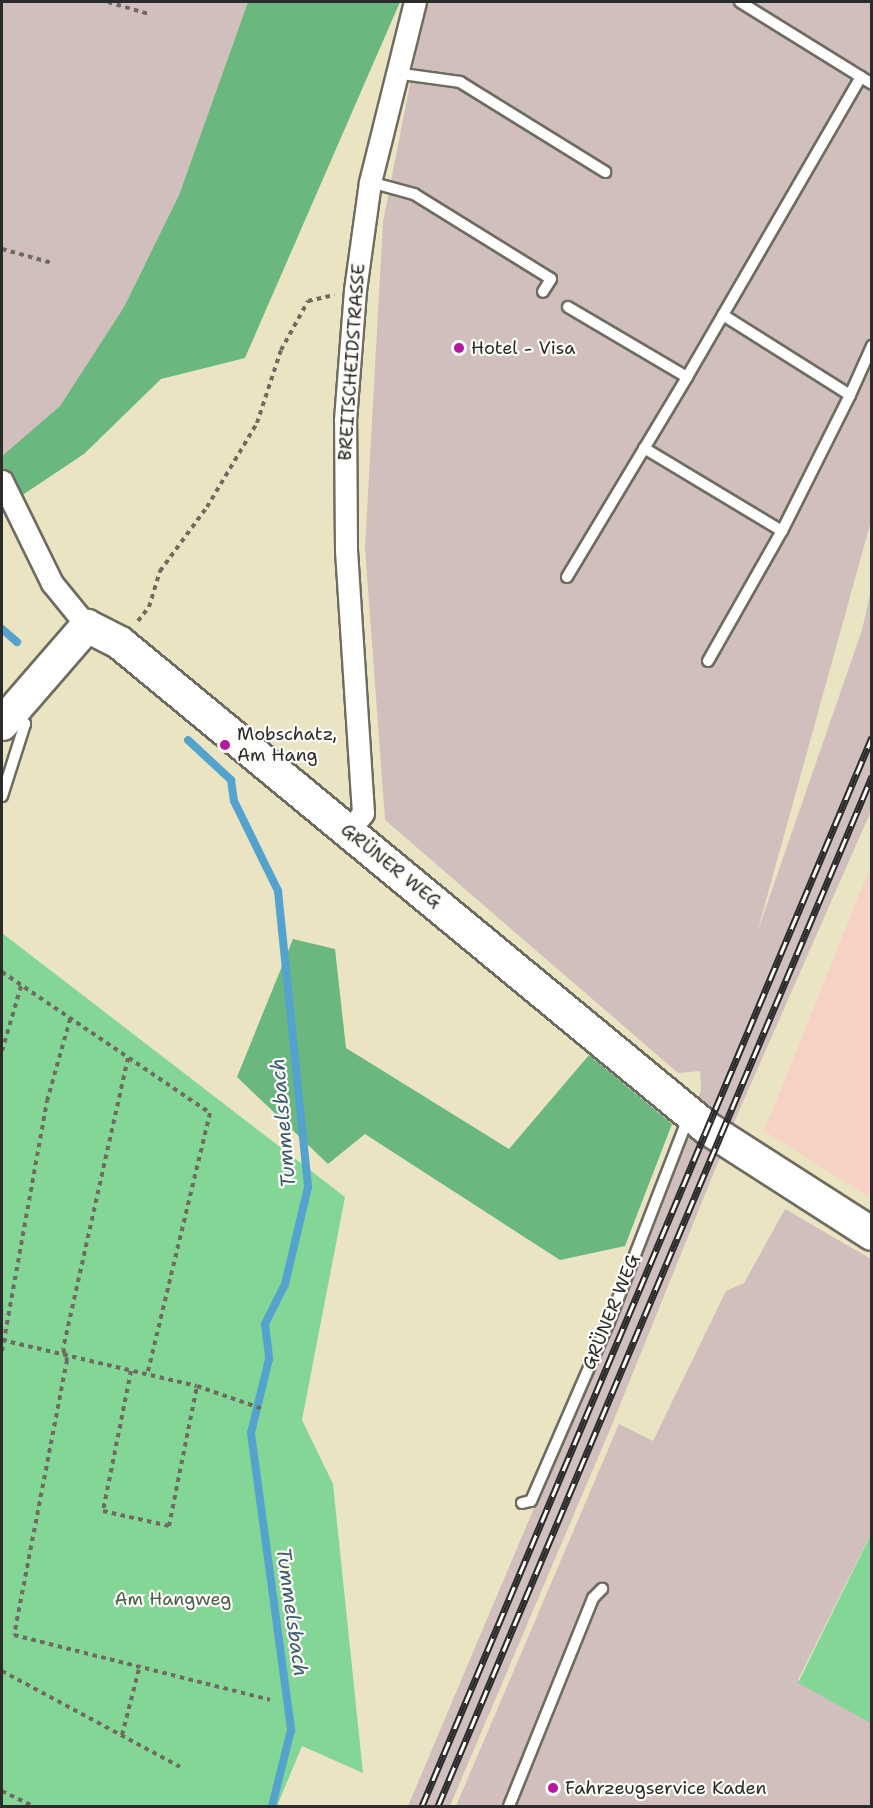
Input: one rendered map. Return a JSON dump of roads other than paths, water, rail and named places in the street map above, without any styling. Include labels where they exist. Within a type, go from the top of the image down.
[{"type":"street","name":"BREITSCHEIDSTRASSE","points":[[348,831],[363,813],[346,550],[345,420],[355,290],[370,182],[394,73],[415,2]]},
{"type":"street","points":[[2,481],[52,583],[87,626],[7,718]]},
{"type":"street","name":"GRÜNER WEG","points":[[87,626],[120,643],[719,1137],[870,1227]]},
{"type":"lane","points":[[740,2],[872,84]]},
{"type":"lane","points":[[394,73],[460,82],[605,172]]},
{"type":"lane","points":[[567,577],[687,377],[861,77]]},
{"type":"lane","points":[[370,182],[414,194],[551,279],[543,292]]},
{"type":"lane","points":[[568,307],[687,377]]},
{"type":"lane","points":[[723,315],[850,395]]},
{"type":"lane","points":[[708,661],[782,531],[872,346]]},
{"type":"lane","points":[[644,448],[782,531]]},
{"type":"lane","points":[[2,796],[26,724],[7,718]]},
{"type":"lane","name":"GRÜNER WEG","points":[[522,1503],[531,1501],[609,1322],[691,1113]]},
{"type":"lane","points":[[508,1806],[593,1598],[602,1589]]},
{"type":"waterway","name":"Tummelsbach","points":[[2,629],[17,642]]},
{"type":"waterway","name":"Tummelsbach","points":[[188,740],[231,780],[234,801],[278,891],[308,1187],[285,1284],[265,1324],[269,1359],[251,1433],[291,1730],[272,1806]]},
{"type":"railway","points":[[422,1806],[872,737]]},
{"type":"railway","points":[[438,1806],[872,776]]},
{"type":"place","name":"Hotel - Visa","points":[[459,348]]},
{"type":"place","name":"Mobschatz, Am Hang","points":[[225,745]]},
{"type":"place","name":"Fahrzeugservice Kaden","points":[[553,1788]]},
{"type":"park label","name":"Am Hangweg","points":[[173,1599]]}]
